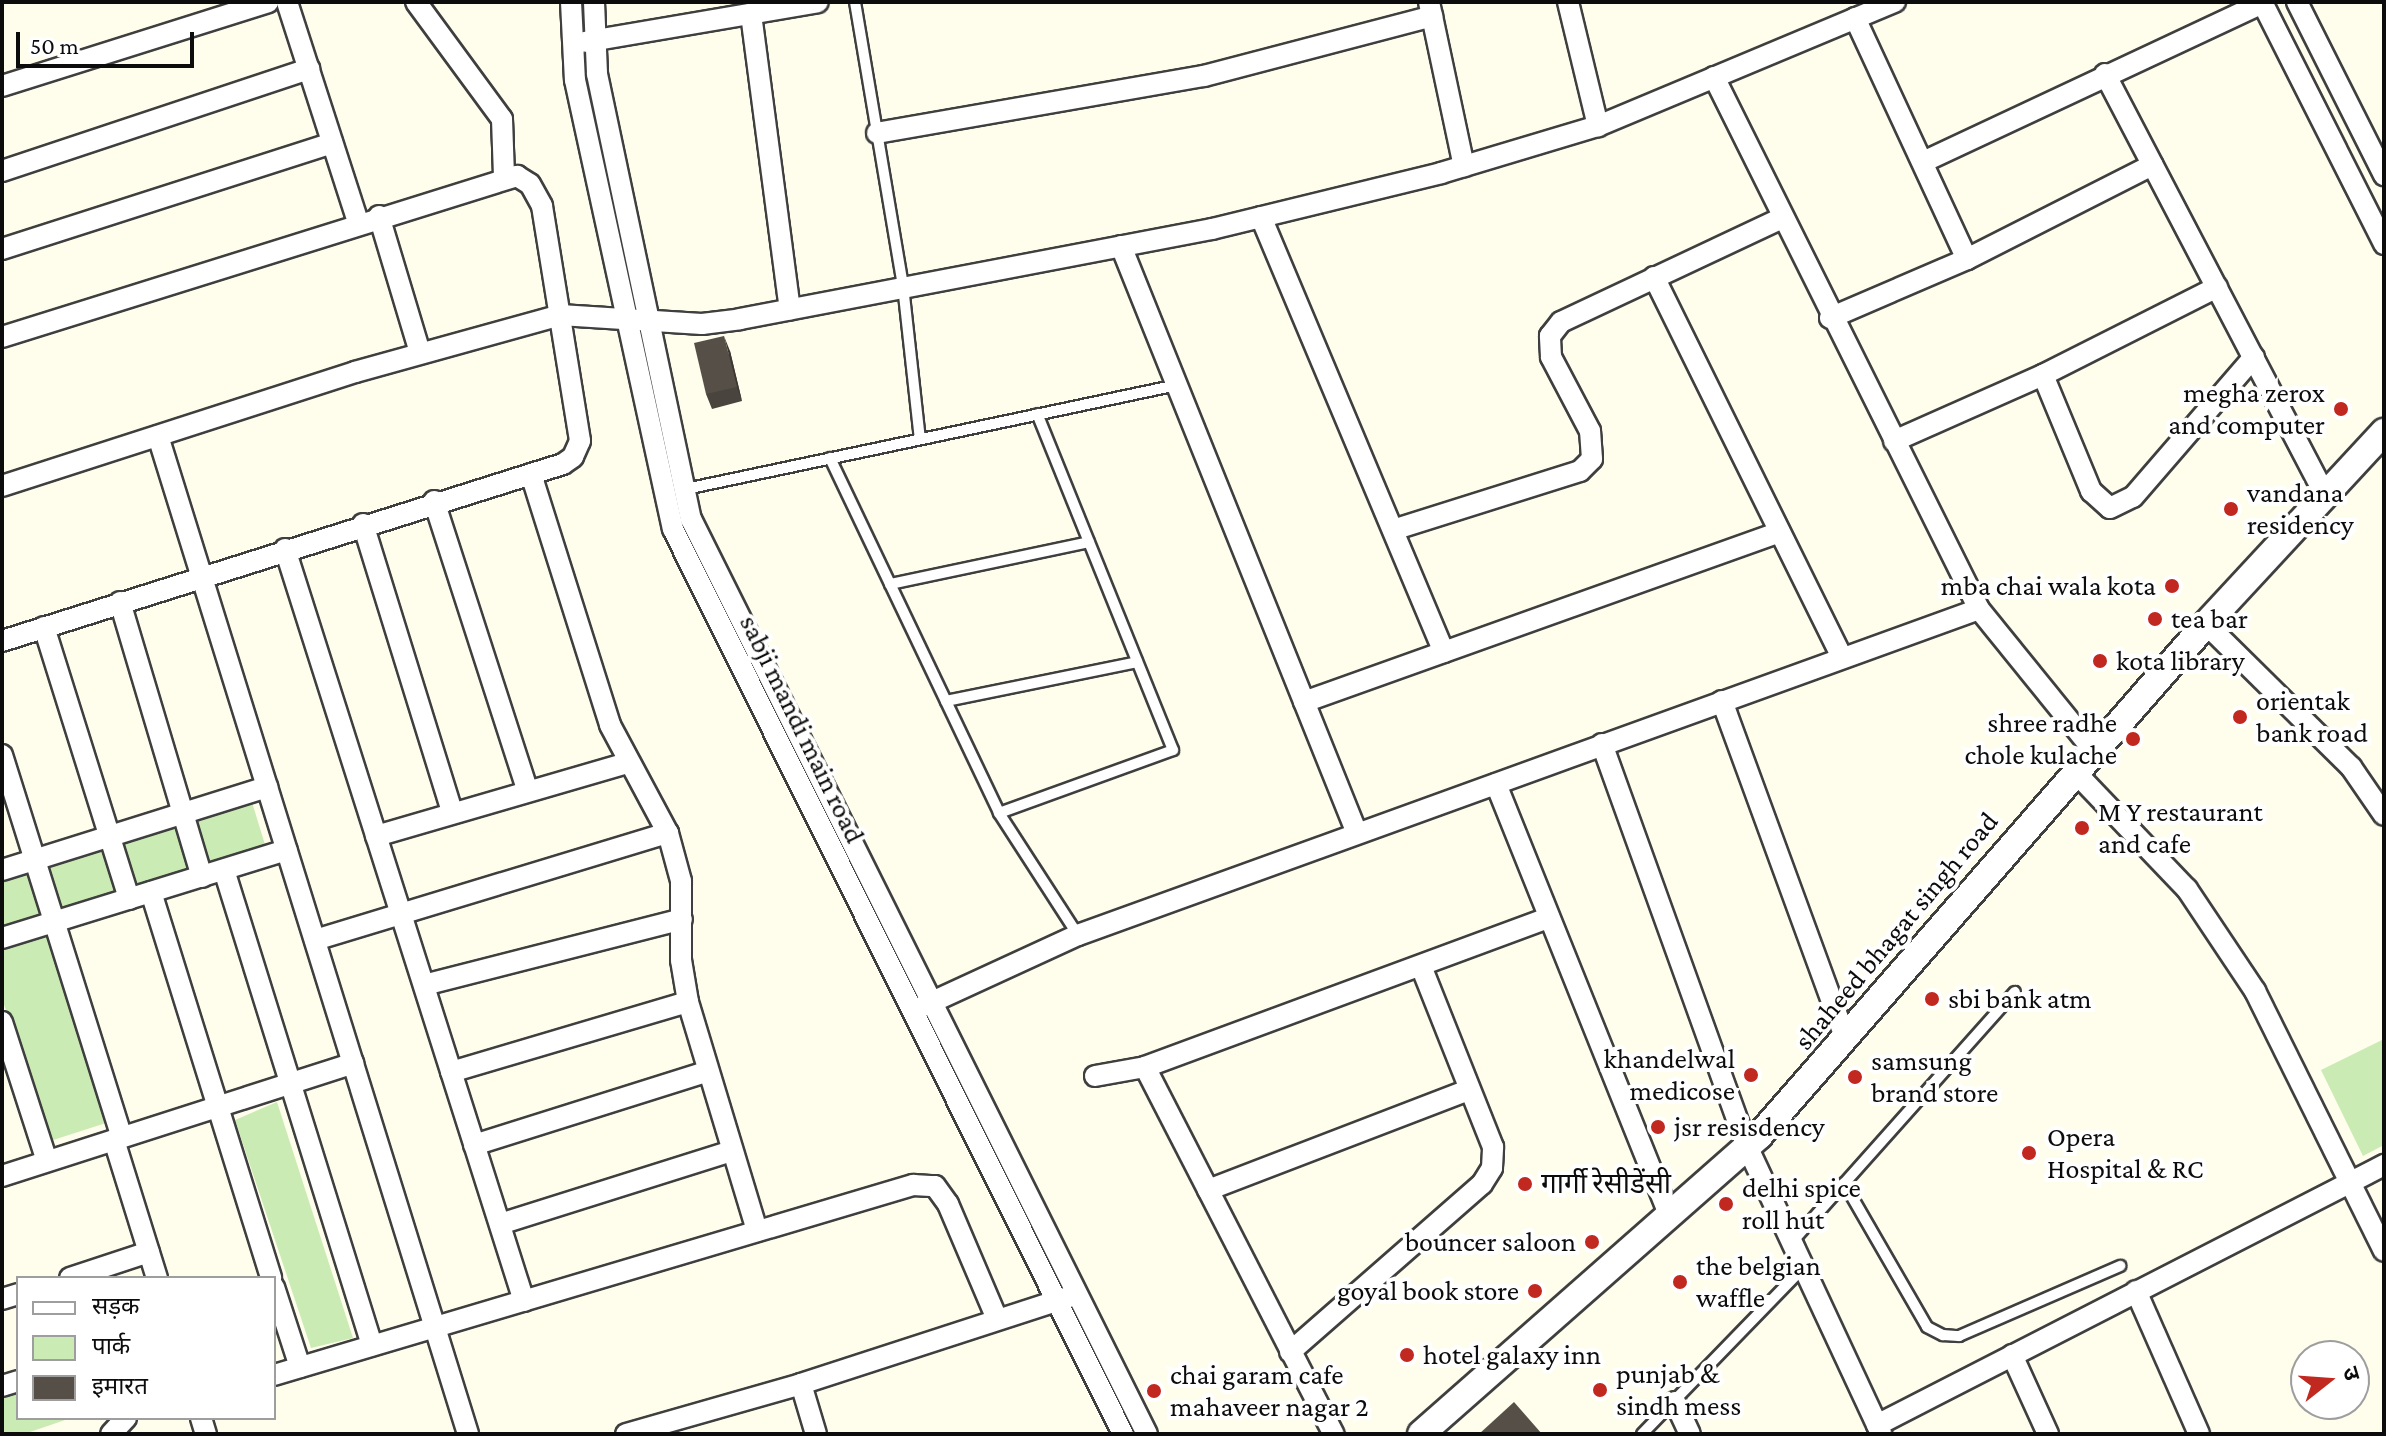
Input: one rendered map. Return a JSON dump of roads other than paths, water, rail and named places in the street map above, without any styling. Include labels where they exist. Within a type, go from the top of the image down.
[{"type":"street","points":[[2,86],[268,2]]},
{"type":"street","points":[[287,2],[358,222]]},
{"type":"street","points":[[416,2],[502,119],[504,176]]},
{"type":"street","name":"sabji mandi main road","points":[[571,2],[575,80],[623,315],[674,491],[679,542],[921,1007],[1056,1301],[1123,1434]]},
{"type":"street","points":[[594,2],[597,74],[646,320],[674,491]]},
{"type":"street","points":[[573,43],[596,42],[818,2]]},
{"type":"street","points":[[1568,2],[1598,126]]},
{"type":"street","points":[[2,486],[420,353],[560,315],[623,315],[702,324],[1261,217],[1464,166],[1598,126],[1895,2]]},
{"type":"street","points":[[1923,162],[2262,2],[2384,244]]},
{"type":"street","points":[[2297,2],[2384,175]]},
{"type":"street","points":[[877,133],[1204,76],[1431,9],[1464,166]]},
{"type":"street","points":[[751,14],[790,309]]},
{"type":"street","points":[[1855,18],[1967,259]]},
{"type":"street","points":[[2,171],[309,69]]},
{"type":"street","points":[[2105,74],[2325,495]]},
{"type":"street","points":[[1714,77],[1830,318],[1979,609],[2094,751]]},
{"type":"street","points":[[2,249],[332,143]]},
{"type":"street","points":[[1830,318],[1967,259],[2152,165]]},
{"type":"street","points":[[2,337],[504,176],[517,176],[530,184],[542,206],[580,441],[573,457],[531,474],[434,501],[2,641]]},
{"type":"street","points":[[379,216],[420,353]]},
{"type":"street","points":[[1261,217],[1396,529],[1444,652]]},
{"type":"street","points":[[1396,529],[1580,471],[1592,459],[1590,431],[1551,357],[1550,336],[1561,322],[1782,218]]},
{"type":"street","points":[[1121,246],[1356,831]]},
{"type":"street","points":[[1654,277],[1842,658]]},
{"type":"street","points":[[1894,441],[2043,375],[2217,287]]},
{"type":"street","points":[[2043,375],[2091,491],[2110,508],[2133,497],[2254,357]]},
{"type":"street","name":"shaheed bhagat singh road","points":[[1421,1434],[1747,1146],[1846,1039],[2206,624],[2384,432]]},
{"type":"street","points":[[158,436],[468,1434]]},
{"type":"street","points":[[531,474],[627,763],[668,833],[681,881],[688,1002],[706,1072],[757,1231]]},
{"type":"street","points":[[434,501],[527,789]]},
{"type":"street","points":[[363,524],[452,812]]},
{"type":"street","points":[[1304,702],[1780,532]]},
{"type":"street","points":[[285,549],[524,1301]]},
{"type":"street","points":[[120,602],[202,877]]},
{"type":"street","points":[[1147,1434],[1077,1295],[921,1007],[1078,935],[1356,831],[1496,784],[1979,609]]},
{"type":"street","points":[[2206,624],[2351,767],[2384,815]]},
{"type":"street","points":[[44,627],[129,899]]},
{"type":"street","points":[[1722,701],[1846,1039]]},
{"type":"street","points":[[1602,744],[1747,1146],[1879,1429],[2012,1355],[2384,1165]]},
{"type":"street","points":[[2,755],[54,922],[156,1276]]},
{"type":"street","points":[[376,836],[527,789],[627,763]]},
{"type":"street","points":[[2075,772],[2196,902],[2255,991],[2352,1181],[2384,1251]]},
{"type":"street","points":[[1496,784],[1670,1216]]},
{"type":"street","points":[[2,870],[267,787]]},
{"type":"street","points":[[315,940],[668,833]]},
{"type":"street","points":[[2,938],[287,850]]},
{"type":"street","points":[[224,870],[287,1085],[372,1346]]},
{"type":"street","points":[[151,892],[215,1107],[270,1276]]},
{"type":"street","points":[[1095,1076],[1145,1067],[1548,918]]},
{"type":"street","points":[[424,985],[682,919]]},
{"type":"street","points":[[1290,1352],[1482,1184],[1492,1168],[1493,1147],[1421,966]]},
{"type":"street","points":[[451,1072],[688,1002]]},
{"type":"street","points":[[2,1022],[47,1161]]},
{"type":"street","points":[[2,1176],[353,1063]]},
{"type":"street","points":[[1145,1067],[1334,1434]]},
{"type":"street","points":[[474,1145],[706,1072]]},
{"type":"street","points":[[1208,1190],[1469,1090]]},
{"type":"street","points":[[500,1224],[731,1151]]},
{"type":"street","points":[[276,1374],[913,1185],[935,1186],[997,1319]]},
{"type":"street","points":[[92,1275],[149,1252]]},
{"type":"street","points":[[2136,1291],[2199,1434]]},
{"type":"street","points":[[276,1293],[300,1367]]},
{"type":"street","points":[[626,1434],[801,1384],[1077,1295]]},
{"type":"street","points":[[2012,1355],[2048,1434]]},
{"type":"street","points":[[801,1384],[816,1434]]},
{"type":"street","points":[[1675,1402],[1690,1434]]},
{"type":"lane","points":[[855,2],[903,286],[920,439]]},
{"type":"lane","points":[[674,491],[1177,385]]},
{"type":"lane","points":[[999,813],[1173,750],[1037,414]]},
{"type":"lane","points":[[830,458],[999,813],[1078,935]]},
{"type":"lane","points":[[890,584],[1089,542]]},
{"type":"lane","points":[[946,701],[1137,662]]},
{"type":"lane","points":[[1792,1242],[2015,992]]},
{"type":"lane","points":[[1844,1183],[1927,1327],[1943,1335],[1959,1336],[2120,1266]]},
{"type":"lane","points":[[1642,1434],[1804,1267]]},
{"type":"place","name":"megha zerox and computer","points":[[2341,409]]},
{"type":"place","name":"vandana residency","points":[[2231,509]]},
{"type":"place","name":"mba chai wala kota","points":[[2172,586]]},
{"type":"place","name":"tea bar","points":[[2155,619]]},
{"type":"place","name":"kota library","points":[[2100,661]]},
{"type":"place","name":"orientak bank road","points":[[2240,717]]},
{"type":"place","name":"shree radhe chole kulache","points":[[2133,739]]},
{"type":"place","name":"M Y restaurant and cafe","points":[[2082,828]]},
{"type":"place","name":"sbi bank atm","points":[[1932,999]]},
{"type":"place","name":"khandelwal medicose","points":[[1751,1075]]},
{"type":"place","name":"samsung brand store","points":[[1855,1077]]},
{"type":"place","name":"jsr resisdency","points":[[1658,1127]]},
{"type":"place","name":"Opera Hospital & RC","points":[[2029,1153]]},
{"type":"place","name":"गार्गी रेसीडेंसी","points":[[1525,1184]]},
{"type":"place","name":"delhi spice roll hut","points":[[1726,1204]]},
{"type":"place","name":"bouncer saloon","points":[[1592,1242]]},
{"type":"place","name":"the belgian waffle","points":[[1680,1282]]},
{"type":"place","name":"goyal book store","points":[[1535,1291]]},
{"type":"place","name":"hotel galaxy inn","points":[[1407,1355]]},
{"type":"place","name":"punjab & sindh mess","points":[[1600,1390]]},
{"type":"place","name":"chai garam cafe mahaveer nagar 2","points":[[1154,1391]]}]
